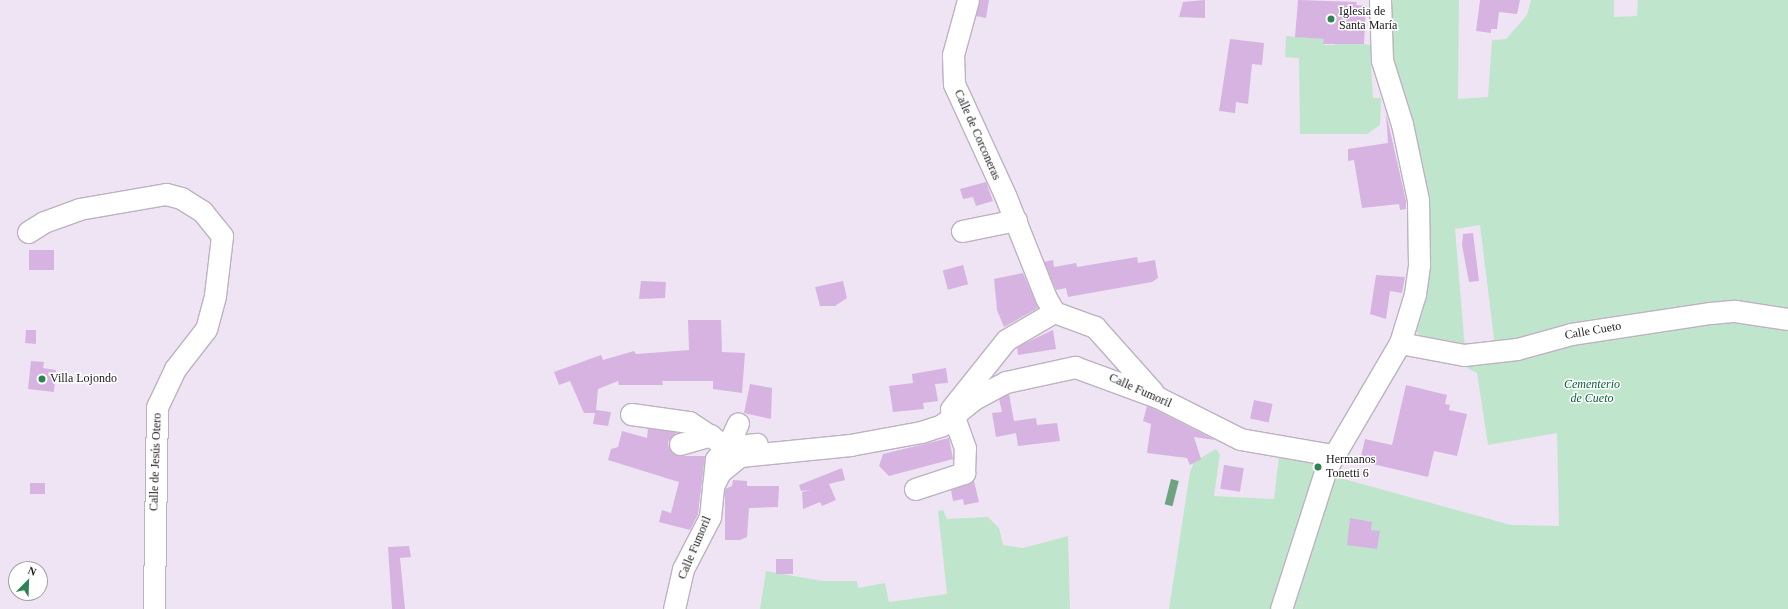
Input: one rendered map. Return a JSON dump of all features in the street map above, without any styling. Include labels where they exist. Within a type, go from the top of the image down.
[{"type":"street","name":"Calle de Corconeras","points":[[968,0],[953,55],[954,84],[1016,220],[1054,312]]},
{"type":"street","points":[[1281,609],[1333,455],[1400,343],[1415,294],[1420,232],[1409,153],[1382,60],[1380,0]]},
{"type":"street","name":"Calle de Jesús Otero","points":[[28,232],[44,222],[79,209],[166,194],[181,198],[202,211],[222,236],[215,296],[206,329],[175,369],[157,407],[154,609]]},
{"type":"street","points":[[962,231],[1016,220]]},
{"type":"street","name":"Calle Cueto","points":[[1400,343],[1464,355],[1517,349],[1571,334],[1710,313],[1735,311],[1788,319]]},
{"type":"street","points":[[915,489],[958,476],[966,468],[965,448],[952,418],[951,409],[1006,340],[1054,312],[1095,327],[1157,397]]},
{"type":"street","name":"Calle Fumoril","points":[[713,486],[720,472],[740,456],[813,448],[921,432],[952,418],[974,400],[1006,382],[1075,367],[1157,397],[1240,439],[1333,455]]},
{"type":"street","points":[[631,414],[689,422],[719,441]]},
{"type":"street","name":"Calle Fumoril","points":[[674,609],[683,569],[710,517],[719,441],[738,423]]},
{"type":"street","name":"Calle Fumoril","points":[[680,444],[719,441],[813,448]]},
{"type":"green space","points":[[1391,0],[1459,0],[1458,99],[1488,97],[1492,40],[1506,39],[1527,15],[1531,0],[1614,0],[1614,17],[1637,16],[1638,0],[1788,0],[1788,312],[1495,347],[1480,225],[1455,229],[1465,349],[1435,343],[1418,334],[1413,325],[1428,255],[1429,215],[1426,186],[1392,56]]},
{"type":"green space","points":[[1286,36],[1324,39],[1324,45],[1335,45],[1336,40],[1370,45],[1373,98],[1381,98],[1380,125],[1367,134],[1300,134],[1299,58],[1285,57]]},
{"type":"green space","name":"Cementerio de Cueto","points":[[1686,321],[1788,321],[1788,609],[1289,609],[1333,476],[1511,525],[1559,526],[1557,433],[1488,445],[1477,373],[1467,368],[1469,361]]},
{"type":"green space","points":[[1216,449],[1220,454],[1214,496],[1274,499],[1279,456],[1315,461],[1314,479],[1273,609],[1169,609],[1190,472],[1194,462]]},
{"type":"green space","points":[[943,510],[947,519],[988,517],[999,528],[1003,545],[1023,548],[1068,536],[1070,609],[760,609],[766,571],[822,581],[857,581],[858,588],[885,583],[889,602],[947,594],[938,511]]},
{"type":"shaded area","points":[[1171,479],[1179,481],[1172,506],[1165,504]]},
{"type":"building","points":[[980,0],[989,0],[986,18],[976,16]]},
{"type":"building","points":[[1205,0],[1205,18],[1179,17],[1183,2]]},
{"type":"building","name":"Iglesia de Santa María","points":[[1298,0],[1357,2],[1356,5],[1366,6],[1364,44],[1323,44],[1324,39],[1295,37]]},
{"type":"building","points":[[1480,0],[1520,0],[1517,14],[1499,12],[1497,29],[1491,29],[1491,33],[1476,31]]},
{"type":"building","points":[[1230,39],[1264,43],[1262,65],[1252,64],[1248,104],[1236,102],[1235,113],[1219,111]]},
{"type":"building","points":[[1386,113],[1406,201],[1406,209],[1400,210],[1399,204],[1362,208],[1354,160],[1348,161],[1348,149],[1388,143]]},
{"type":"building","points":[[986,182],[993,201],[976,206],[973,197],[963,199],[960,189]]},
{"type":"building","points":[[1473,233],[1479,281],[1469,282],[1462,245],[1463,234]]},
{"type":"building","points":[[29,250],[54,250],[54,270],[29,270]]},
{"type":"building","points":[[1137,257],[1138,263],[1155,260],[1158,278],[1152,282],[1068,297],[1066,288],[1056,290],[1044,262],[1053,260],[1054,267],[1076,263],[1077,267]]},
{"type":"building","points":[[963,265],[968,284],[948,290],[943,270]]},
{"type":"building","points":[[1023,273],[1038,308],[1004,327],[997,310],[994,279]]},
{"type":"building","points":[[1376,275],[1405,277],[1402,293],[1390,291],[1386,319],[1370,314]]},
{"type":"building","points":[[641,281],[666,282],[665,298],[639,299]]},
{"type":"building","points":[[843,281],[847,298],[835,306],[820,306],[815,287]]},
{"type":"building","points":[[688,320],[721,320],[722,352],[745,353],[742,393],[713,389],[713,381],[662,381],[663,385],[619,385],[618,381],[598,389],[596,410],[611,412],[608,426],[593,424],[595,413],[584,413],[570,381],[559,385],[554,372],[601,355],[603,360],[634,351],[636,354],[689,350]]},
{"type":"building","points":[[26,330],[36,330],[36,344],[25,343]]},
{"type":"building","points":[[1053,330],[1056,349],[1018,355],[1017,347]]},
{"type":"building","name":"Villa Lojondo","points":[[31,361],[44,362],[43,368],[56,370],[54,392],[28,389]]},
{"type":"building","points":[[946,368],[948,383],[935,384],[938,401],[923,403],[924,409],[893,412],[889,386],[913,383],[912,374]]},
{"type":"building","points":[[750,384],[772,388],[771,419],[744,413]]},
{"type":"building","points":[[1406,385],[1447,395],[1445,404],[1450,405],[1449,410],[1467,414],[1457,456],[1434,451],[1428,477],[1360,461],[1365,439],[1392,445]]},
{"type":"building","points":[[1009,394],[1014,421],[1036,418],[1037,425],[1057,423],[1060,441],[1018,446],[1016,433],[996,437],[992,413],[1002,412],[999,399]]},
{"type":"building","points":[[1254,400],[1273,404],[1269,423],[1250,419]]},
{"type":"building","points":[[1147,406],[1215,440],[1194,437],[1201,459],[1190,465],[1187,458],[1147,453],[1151,424],[1143,421]]},
{"type":"building","points":[[648,428],[677,432],[668,442],[669,448],[677,456],[705,456],[698,514],[690,530],[659,522],[662,510],[671,513],[679,482],[608,460],[611,449],[618,447],[622,431],[647,438]]},
{"type":"building","points":[[949,438],[953,459],[889,476],[879,466],[883,454]]},
{"type":"building","points":[[1224,465],[1244,468],[1240,492],[1220,489]]},
{"type":"building","points":[[842,468],[845,480],[829,484],[836,500],[822,506],[820,502],[803,509],[802,492],[811,490],[801,491],[799,485]]},
{"type":"building","points":[[733,480],[747,481],[747,486],[779,486],[778,507],[749,508],[747,537],[740,540],[725,540],[725,489],[732,486]]},
{"type":"building","points":[[974,481],[979,502],[964,505],[963,499],[953,501],[951,490]]},
{"type":"building","points":[[30,483],[45,483],[45,494],[30,494]]},
{"type":"building","points":[[1350,518],[1372,522],[1371,530],[1380,531],[1377,549],[1347,545]]},
{"type":"building","points":[[409,546],[411,557],[400,558],[405,609],[392,609],[388,547]]},
{"type":"building","points":[[776,559],[793,559],[793,574],[776,574]]},
{"type":"place","name":"Iglesia de Santa María","points":[[1331,19]]},
{"type":"place","name":"Villa Lojondo","points":[[42,379]]},
{"type":"place","name":"Hermanos Tonetti 6","points":[[1318,467]]}]
